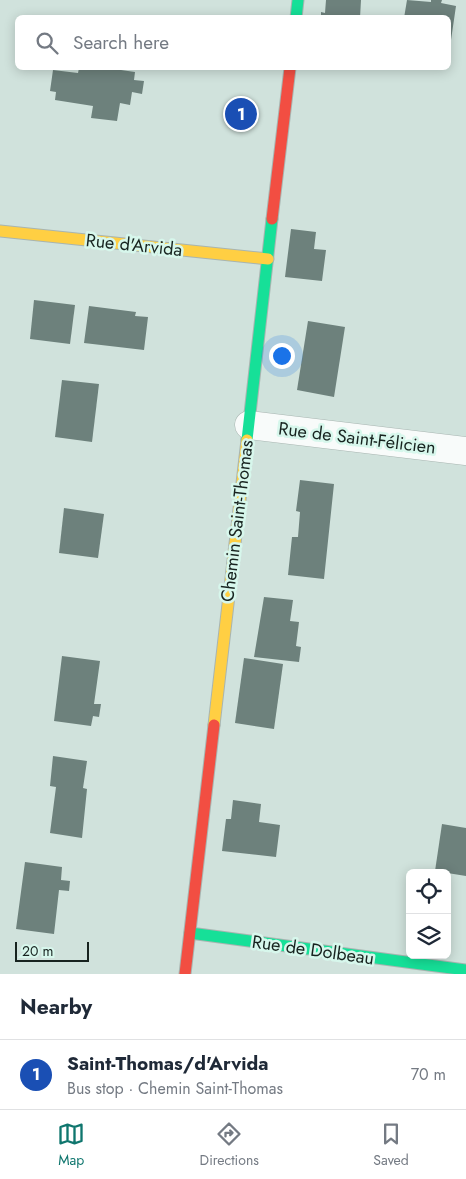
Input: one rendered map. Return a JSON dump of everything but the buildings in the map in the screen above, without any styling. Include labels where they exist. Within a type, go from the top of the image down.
[{"type":"street","points":[[296,15],[298,0]]},
{"type":"street","name":"Chemin Saint-Thomas","points":[[185,974],[290,70]]},
{"type":"street","name":"Rue d'Arvida","points":[[0,231],[268,259]]},
{"type":"street","name":"Rue de Saint-Félicien","points":[[249,424],[466,451]]},
{"type":"street","name":"Rue de Dolbeau","points":[[190,933],[466,970]]},
{"type":"traffic: fast","points":[[296,15],[298,0]]},
{"type":"traffic: fast","points":[[247,440],[272,219]]},
{"type":"traffic: fast","points":[[190,933],[466,970]]},
{"type":"traffic: slow","points":[[0,231],[268,259]]},
{"type":"traffic: slow","points":[[214,725],[247,440]]},
{"type":"traffic: jam","points":[[272,219],[290,70]]},
{"type":"traffic: jam","points":[[185,974],[214,725]]},
{"type":"place","name":"Saint-Thomas/d'Arvida","points":[[241,114]]}]
